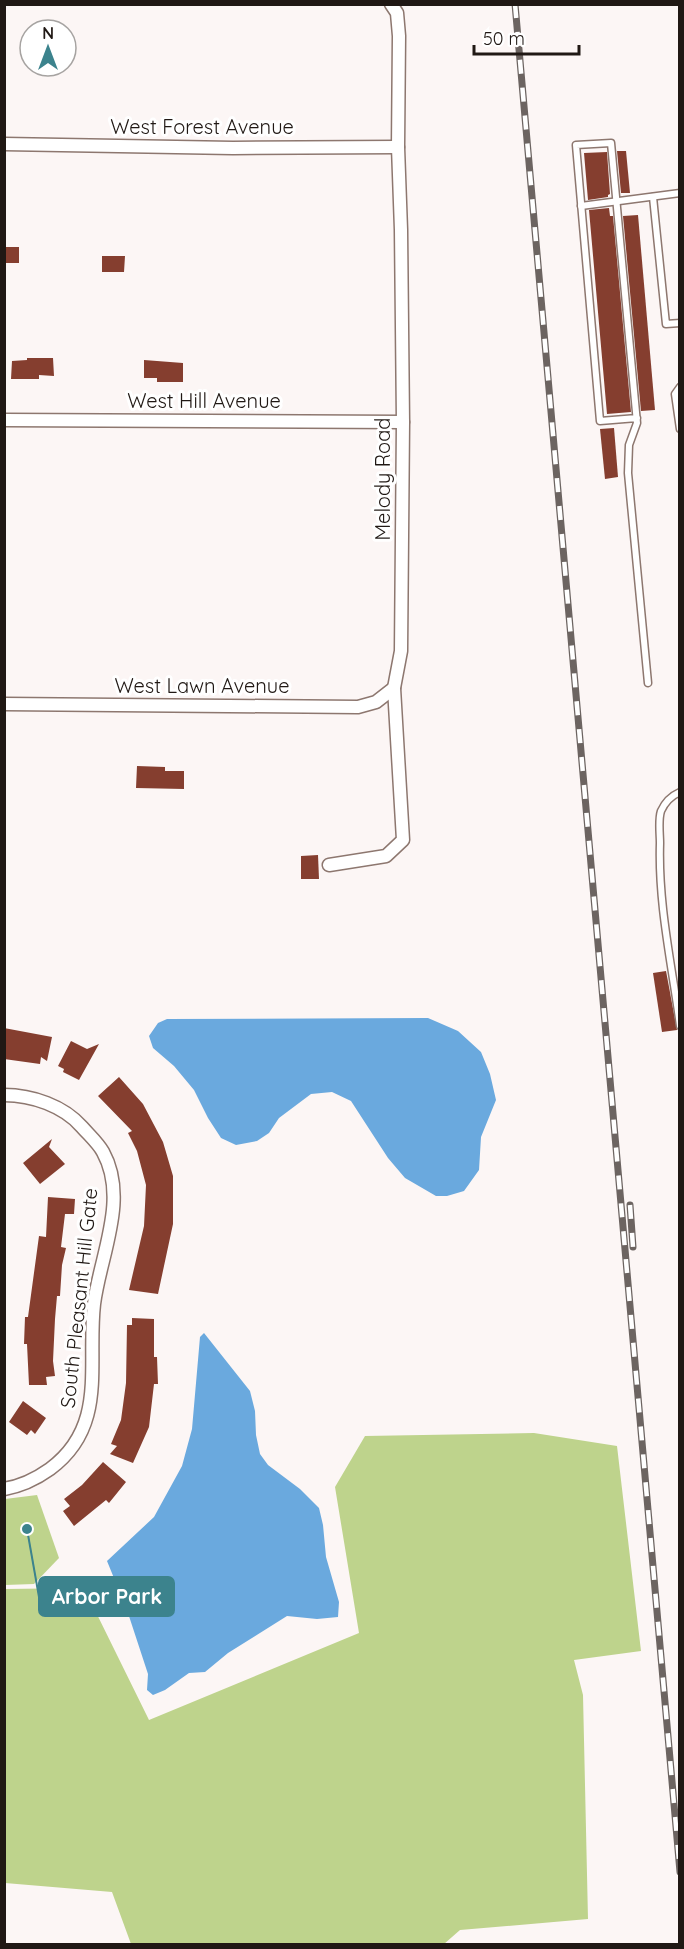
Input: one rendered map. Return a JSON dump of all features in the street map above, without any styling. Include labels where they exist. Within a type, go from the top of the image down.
[{"type":"street","name":"Melody Road","points":[[329,866],[386,856],[403,840],[394,688],[400,651],[403,422],[398,147],[399,36],[397,13],[391,4]]},
{"type":"street","name":"West Forest Avenue","points":[[4,144],[233,148],[398,147]]},
{"type":"street","name":"West Hill Avenue","points":[[4,420],[403,422]]},
{"type":"street","name":"West Lawn Avenue","points":[[4,704],[358,707],[376,702],[394,688]]},
{"type":"street","name":"South Pleasant Hill Gate","points":[[4,1095],[33,1097],[77,1121],[103,1152],[111,1173],[113,1201],[109,1238],[94,1304],[90,1410],[79,1435],[65,1457],[34,1480],[4,1489]]},
{"type":"lane","points":[[637,418],[600,421],[576,145],[611,143],[637,418],[629,445],[628,473],[648,683]]},
{"type":"lane","points":[[581,206],[680,193]]},
{"type":"lane","points":[[653,197],[666,324],[680,323]]},
{"type":"lane","points":[[680,387],[675,394],[680,429]]},
{"type":"lane","points":[[680,792],[669,797],[660,813],[659,863],[662,916],[680,1026]]},
{"type":"green space","points":[[534,1433],[617,1446],[641,1651],[574,1660],[583,1695],[588,1919],[460,1930],[444,1944],[131,1944],[112,1892],[5,1883],[5,1589],[84,1588],[149,1720],[359,1633],[335,1487],[365,1436]]},
{"type":"green space","points":[[37,1495],[59,1558],[34,1584],[5,1585],[5,1499]]},
{"type":"water","points":[[428,1018],[458,1031],[481,1052],[490,1074],[496,1100],[481,1137],[479,1170],[464,1191],[447,1196],[436,1196],[405,1178],[388,1158],[351,1101],[332,1092],[311,1094],[279,1118],[269,1133],[257,1141],[236,1145],[221,1138],[194,1090],[174,1066],[153,1048],[149,1036],[158,1023],[167,1019]]},
{"type":"water","points":[[204,1333],[250,1391],[255,1411],[260,1454],[268,1465],[300,1489],[319,1508],[326,1557],[339,1602],[338,1617],[317,1619],[287,1616],[228,1653],[205,1672],[189,1673],[165,1690],[153,1695],[147,1690],[148,1674],[127,1610],[107,1561],[154,1517],[182,1466],[192,1429],[200,1337]]},
{"type":"building","points":[[617,151],[626,151],[630,193],[621,193]]},
{"type":"building","points":[[607,152],[610,194],[608,197],[588,200],[584,153]]},
{"type":"building","points":[[609,208],[610,216],[613,216],[631,412],[607,414],[589,210]]},
{"type":"building","points":[[638,215],[655,410],[641,411],[623,216]]},
{"type":"building","points":[[4,247],[19,247],[19,263],[4,263]]},
{"type":"building","points":[[102,256],[125,256],[124,272],[102,272]]},
{"type":"building","points":[[27,358],[53,358],[54,376],[39,375],[39,379],[11,379],[12,361],[27,360]]},
{"type":"building","points":[[144,360],[183,363],[183,382],[157,382],[157,378],[144,378]]},
{"type":"building","points":[[614,428],[618,477],[605,479],[600,429]]},
{"type":"building","points":[[137,766],[165,767],[165,771],[184,771],[184,789],[136,788]]},
{"type":"building","points":[[318,855],[319,879],[301,879],[301,856]]},
{"type":"building","points":[[666,971],[677,1030],[662,1032],[653,973]]},
{"type":"building","points":[[4,1028],[52,1037],[47,1061],[41,1057],[40,1064],[4,1059]]},
{"type":"building","points":[[71,1041],[87,1049],[99,1044],[79,1080],[63,1072],[64,1069],[58,1066]]},
{"type":"building","points":[[119,1077],[143,1104],[163,1142],[173,1176],[173,1224],[158,1294],[129,1290],[144,1226],[146,1185],[137,1151],[128,1133],[132,1131],[98,1096]]},
{"type":"building","points":[[52,1139],[49,1147],[65,1164],[40,1184],[23,1163]]},
{"type":"building","points":[[48,1197],[75,1199],[74,1214],[65,1214],[61,1247],[66,1248],[55,1319],[53,1361],[55,1376],[46,1377],[47,1385],[29,1385],[27,1344],[24,1344],[25,1317],[28,1317],[39,1236],[46,1237]]},
{"type":"building","points":[[132,1318],[154,1319],[154,1357],[157,1357],[158,1384],[154,1384],[149,1427],[133,1463],[110,1454],[117,1446],[111,1444],[121,1420],[126,1383],[127,1325],[132,1325]]},
{"type":"building","points":[[23,1401],[46,1418],[35,1434],[31,1430],[27,1435],[9,1422]]},
{"type":"building","points":[[103,1462],[126,1482],[109,1503],[106,1500],[74,1526],[63,1511],[70,1506],[64,1499],[82,1485]]},
{"type":"railway","points":[[515,4],[680,1872]]},
{"type":"railway","points":[[630,1205],[633,1247]]},
{"type":"place","name":"Arbor Park","points":[[27,1529]]}]
